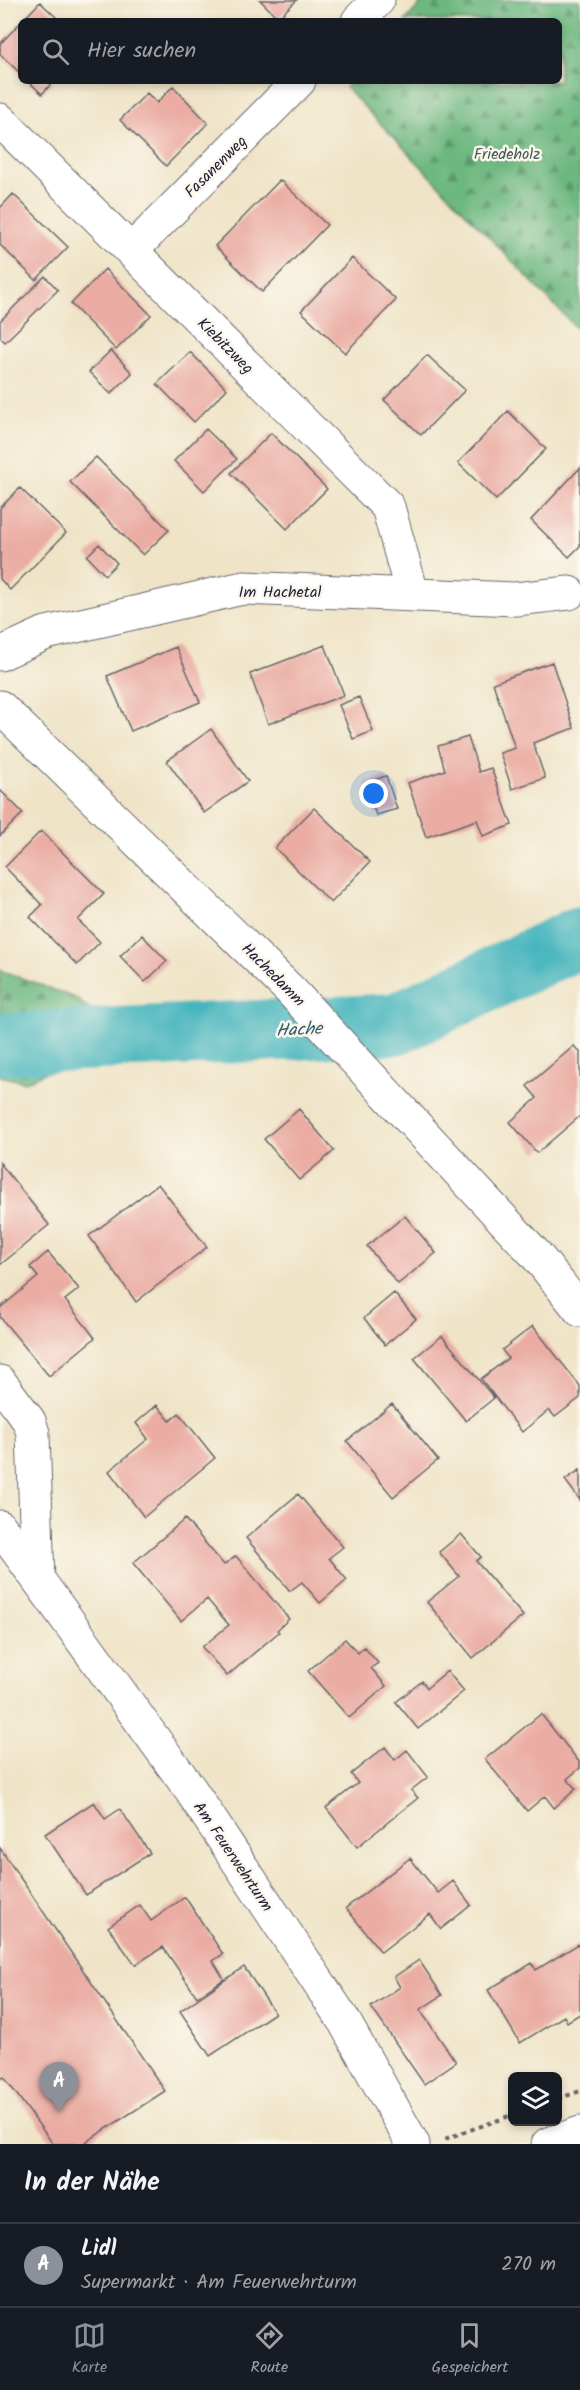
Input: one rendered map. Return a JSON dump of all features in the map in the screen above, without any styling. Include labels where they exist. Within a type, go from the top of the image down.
[{"type":"street","points":[[361,18],[378,0]]},
{"type":"street","name":"Fasanenweg","points":[[132,250],[296,84]]},
{"type":"street","name":"Kiebitzweg","points":[[0,120],[388,507],[412,594]]},
{"type":"street","name":"Im Hachetal","points":[[0,654],[46,633],[243,588],[516,599],[569,592]]},
{"type":"street","name":"Hachedamm","points":[[0,707],[291,991],[537,1256],[580,1310]]},
{"type":"street","points":[[0,1382],[29,1421],[33,1433],[38,1580]]},
{"type":"street","name":"Am Feuerwehrturm","points":[[0,1527],[196,1798],[427,2142]]},
{"type":"street","points":[[548,2144],[580,2133]]},
{"type":"path","points":[[562,2098],[580,2091]]},
{"type":"path","points":[[427,2142],[508,2117]]},
{"type":"green space","name":"Friedeholz","points":[[424,0],[580,0],[580,332],[345,87],[348,84],[562,84],[562,18],[408,18]]},
{"type":"green space","points":[[0,970],[75,998],[124,1035],[25,1082],[0,1076]]},
{"type":"building","points":[[260,0],[297,0],[278,18]]},
{"type":"building","points":[[40,2],[57,18],[25,18]]},
{"type":"building","points":[[18,25],[18,71],[0,54],[0,44]]},
{"type":"building","points":[[31,84],[51,84],[42,94]]},
{"type":"building","points":[[173,86],[208,123],[166,166],[120,120],[147,93],[157,103]]},
{"type":"building","points":[[280,180],[327,225],[262,292],[215,246]]},
{"type":"building","points":[[13,194],[68,247],[36,280],[0,245],[0,208]]},
{"type":"building","points":[[352,258],[396,300],[345,353],[301,311]]},
{"type":"building","points":[[105,269],[151,315],[116,350],[71,304]]},
{"type":"building","points":[[45,276],[58,290],[5,342],[0,337],[0,321]]},
{"type":"building","points":[[111,350],[132,373],[111,394],[89,372]]},
{"type":"building","points":[[190,352],[227,389],[194,422],[157,384]]},
{"type":"building","points":[[427,355],[465,390],[421,435],[384,400]]},
{"type":"building","points":[[508,411],[546,449],[496,500],[458,463]]},
{"type":"building","points":[[206,429],[237,459],[204,491],[174,461]]},
{"type":"building","points":[[271,433],[327,489],[287,529],[231,473]]},
{"type":"building","points":[[96,457],[169,530],[143,555],[70,482]]},
{"type":"building","points":[[580,468],[580,546],[569,557],[531,520]]},
{"type":"building","points":[[20,488],[66,533],[10,590],[0,579],[0,508]]},
{"type":"building","points":[[99,544],[117,563],[105,575],[87,556]]},
{"type":"building","points":[[325,645],[344,695],[268,724],[250,674]]},
{"type":"building","points":[[176,647],[200,702],[131,731],[107,676]]},
{"type":"building","points":[[552,662],[574,728],[533,743],[545,778],[512,789],[500,753],[515,748],[493,683]]},
{"type":"building","points":[[359,697],[373,731],[353,739],[339,705]]},
{"type":"building","points":[[211,729],[248,781],[204,813],[167,761]]},
{"type":"building","points":[[468,737],[479,772],[491,768],[512,825],[483,836],[477,820],[426,837],[408,783],[445,770],[438,746]]},
{"type":"building","points":[[386,776],[397,809],[376,815],[365,783]]},
{"type":"building","points":[[0,790],[23,813],[0,836]]},
{"type":"building","points":[[314,808],[370,862],[331,903],[275,848]]},
{"type":"building","points":[[41,831],[104,894],[78,920],[100,942],[77,965],[30,917],[42,905],[5,867]]},
{"type":"building","points":[[142,935],[167,961],[145,982],[120,956]]},
{"type":"building","points":[[574,1046],[580,1052],[580,1116],[537,1153],[510,1122],[537,1098],[527,1086]]},
{"type":"building","points":[[299,1109],[334,1151],[299,1180],[264,1139]]},
{"type":"building","points":[[0,1163],[49,1225],[0,1265]]},
{"type":"building","points":[[158,1184],[207,1247],[136,1302],[89,1236]]},
{"type":"building","points":[[405,1216],[436,1253],[398,1284],[367,1246]]},
{"type":"building","points":[[48,1252],[79,1289],[65,1300],[95,1338],[49,1376],[0,1317],[0,1308],[38,1277],[30,1267]]},
{"type":"building","points":[[394,1293],[416,1319],[385,1345],[364,1318]]},
{"type":"building","points":[[533,1326],[580,1386],[580,1398],[555,1417],[549,1410],[522,1432],[481,1379],[508,1358],[502,1350]]},
{"type":"building","points":[[442,1336],[494,1398],[466,1421],[414,1358]]},
{"type":"building","points":[[392,1404],[438,1460],[393,1497],[347,1441]]},
{"type":"building","points":[[157,1405],[170,1421],[179,1413],[215,1458],[144,1517],[109,1471],[148,1439],[136,1423]]},
{"type":"building","points":[[580,1470],[580,1500],[565,1480]]},
{"type":"building","points":[[298,1494],[343,1547],[329,1558],[347,1580],[320,1603],[302,1582],[290,1591],[246,1538]]},
{"type":"building","points":[[185,1519],[224,1565],[236,1556],[289,1619],[277,1630],[279,1632],[227,1676],[202,1647],[229,1625],[207,1599],[181,1621],[133,1563]]},
{"type":"building","points":[[461,1534],[481,1557],[476,1561],[523,1616],[473,1658],[427,1602],[459,1576],[439,1552]]},
{"type":"building","points":[[345,1639],[358,1653],[364,1647],[378,1663],[371,1668],[386,1686],[349,1718],[308,1671]]},
{"type":"building","points":[[447,1671],[464,1691],[418,1729],[396,1702],[422,1681],[427,1688]]},
{"type":"building","points":[[541,1714],[580,1763],[580,1768],[567,1779],[576,1789],[554,1808],[545,1796],[527,1811],[485,1759]]},
{"type":"building","points":[[385,1747],[395,1760],[407,1750],[428,1777],[411,1790],[418,1798],[357,1847],[326,1808],[358,1783],[351,1774]]},
{"type":"building","points":[[94,1802],[105,1819],[120,1809],[150,1853],[86,1895],[45,1834]]},
{"type":"building","points":[[0,1848],[165,2091],[83,2144],[53,2144],[4,2077],[0,2079]]},
{"type":"building","points":[[410,1858],[438,1893],[453,1881],[471,1905],[441,1929],[430,1914],[381,1952],[346,1908]]},
{"type":"building","points":[[185,1897],[223,1954],[213,1961],[224,1979],[197,1997],[163,1947],[135,1965],[108,1927],[140,1905],[151,1921]]},
{"type":"building","points":[[580,1943],[580,2014],[567,2022],[564,2016],[520,2043],[488,1990],[532,1963],[536,1970]]},
{"type":"building","points":[[419,1960],[442,1995],[420,2010],[456,2062],[424,2084],[371,2007],[400,1987],[394,1977]]},
{"type":"building","points":[[244,1967],[275,2013],[210,2056],[180,2011]]},
{"type":"waterway","name":"Hache","points":[[0,1044],[396,1024],[580,937]]},
{"type":"place","name":"Lidl","points":[[59,2112]]}]
